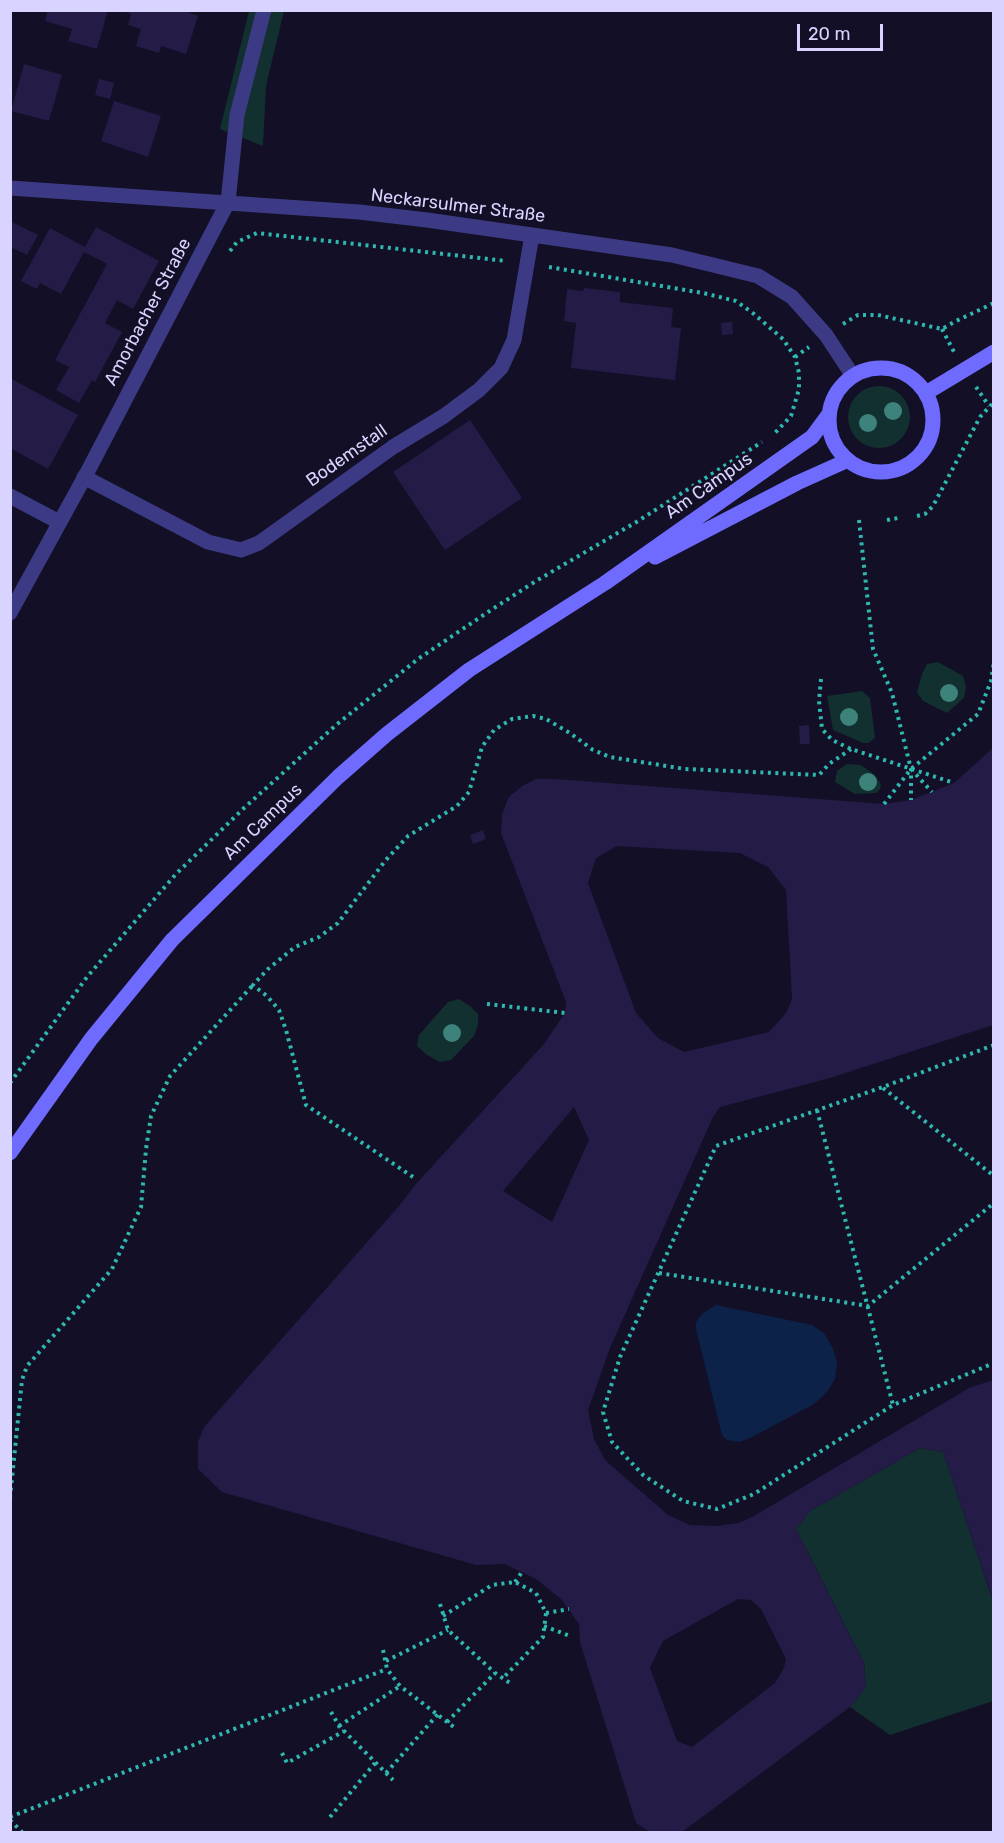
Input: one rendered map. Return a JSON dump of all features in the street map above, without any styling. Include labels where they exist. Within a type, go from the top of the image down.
[{"type":"street","name":"Amorbacher Straße","points":[[10,613],[228,202],[237,115],[264,10]]},
{"type":"street","name":"Neckarsulmer Straße","points":[[10,188],[370,214],[672,255],[758,276],[792,297],[826,335],[853,376]]},
{"type":"street","name":"Bodemstall","points":[[84,477],[208,542],[241,550],[259,543],[393,447],[444,416],[479,390],[501,368],[514,340],[532,235]]},
{"type":"street","points":[[926,393],[993,352]]},
{"type":"street","points":[[887,368],[909,376],[926,393],[933,420],[931,433],[926,446],[917,458],[906,466],[893,471],[866,471],[846,461],[834,444],[829,430],[828,414],[841,386],[853,376],[864,370],[887,368]]},
{"type":"street","name":"Am Campus","points":[[10,1153],[91,1039],[144,972],[172,940],[338,777],[387,734],[469,670],[605,583],[812,437],[828,414]]},
{"type":"street","name":"Am Campus","points":[[605,583],[797,483],[846,461]]},
{"type":"street","points":[[10,496],[59,522]]},
{"type":"path","points":[[202,252],[220,262],[237,242],[257,233],[528,263],[703,293],[736,301],[783,339],[795,357],[799,373],[796,402],[791,416],[772,435]]},
{"type":"path","points":[[848,320],[858,315],[878,315],[942,329],[993,303]]},
{"type":"path","points":[[795,357],[809,347]]},
{"type":"path","points":[[916,516],[925,514],[933,506],[980,417],[993,402]]},
{"type":"path","points":[[10,1083],[87,977],[176,874],[336,724],[418,659],[491,610],[763,442]]},
{"type":"path","points":[[887,520],[898,518]]},
{"type":"path","points":[[859,520],[873,649],[892,693],[911,769],[910,800]]},
{"type":"path","points":[[884,804],[911,769],[978,714],[991,681],[993,662]]},
{"type":"path","points":[[821,679],[819,701],[822,729],[832,740],[850,749],[954,783]]},
{"type":"path","points":[[10,1498],[22,1380],[27,1366],[112,1269],[141,1207],[151,1116],[170,1076],[268,969],[295,947],[319,937],[338,923],[385,861],[408,836],[457,806],[469,792],[482,747],[494,730],[512,719],[533,716],[546,719],[593,750],[610,758],[685,768],[819,775],[850,749]]},
{"type":"path","points":[[911,769],[932,792]]},
{"type":"path","points":[[253,985],[279,1010],[306,1105],[413,1177]]},
{"type":"path","points":[[487,1004],[565,1013]]},
{"type":"path","points":[[993,1045],[716,1146],[620,1357],[603,1412],[612,1442],[643,1474],[682,1501],[717,1509],[754,1494],[893,1405],[993,1363]]},
{"type":"path","points":[[883,1087],[993,1176]]},
{"type":"path","points":[[817,1110],[893,1405]]},
{"type":"path","points":[[659,1273],[868,1306],[993,1203]]},
{"type":"path","points":[[515,1582],[522,1572]]},
{"type":"path","points":[[443,1616],[492,1585],[515,1582],[536,1593],[546,1614],[543,1637],[503,1678]]},
{"type":"path","points":[[440,1604],[448,1630],[495,1673],[513,1685]]},
{"type":"path","points":[[546,1614],[569,1610]]},
{"type":"path","points":[[544,1626],[570,1636]]},
{"type":"path","points":[[386,1661],[448,1630]]},
{"type":"path","points":[[383,1650],[387,1669],[400,1686],[455,1728]]},
{"type":"path","points":[[22,1833],[10,1819],[387,1669]]},
{"type":"path","points":[[447,1722],[495,1673]]},
{"type":"path","points":[[339,1726],[400,1686]]},
{"type":"path","points":[[331,1712],[339,1726],[393,1780]]},
{"type":"path","points":[[386,1773],[438,1714]]},
{"type":"path","points":[[282,1754],[287,1762],[344,1731]]},
{"type":"path","points":[[330,1817],[375,1763]]},
{"type":"green space","points":[[249,11],[284,11],[266,86],[263,146],[220,129]]},
{"type":"green space","points":[[879,386],[896,391],[901,395],[905,400],[910,417],[905,434],[901,439],[896,443],[879,448],[862,443],[857,439],[853,434],[848,417],[853,400],[857,395],[862,391]]},
{"type":"green space","points":[[938,662],[963,676],[966,687],[964,698],[947,713],[923,701],[917,692],[927,664]]},
{"type":"green space","points":[[862,691],[870,698],[875,738],[868,743],[833,730],[827,696]]},
{"type":"green space","points":[[847,764],[861,765],[875,775],[881,784],[880,789],[876,793],[855,794],[835,782],[837,771]]},
{"type":"green space","points":[[459,999],[478,1014],[478,1025],[474,1036],[451,1060],[440,1062],[417,1046],[419,1035],[448,1002]]},
{"type":"green space","points":[[920,1448],[943,1452],[993,1602],[993,1701],[890,1735],[850,1707],[866,1687],[864,1663],[796,1529],[810,1511]]},
{"type":"water","points":[[716,1305],[812,1325],[824,1333],[837,1362],[835,1379],[827,1392],[814,1404],[750,1438],[740,1442],[727,1440],[722,1435],[696,1329],[696,1322],[702,1314]]},
{"type":"building","points":[[48,10],[108,10],[97,49],[68,41],[72,29],[45,21]]},
{"type":"building","points":[[121,10],[182,10],[198,16],[186,54],[161,46],[159,53],[136,46],[141,29],[128,25],[131,14]]},
{"type":"building","points":[[24,64],[62,75],[49,121],[11,111]]},
{"type":"building","points":[[99,79],[114,83],[110,99],[95,95]]},
{"type":"building","points":[[114,101],[161,116],[148,157],[101,141]]},
{"type":"building","points":[[10,221],[38,235],[27,255],[10,247]]},
{"type":"building","points":[[96,227],[159,261],[133,309],[117,300],[105,323],[122,332],[95,382],[92,380],[79,403],[56,390],[69,367],[55,360],[107,264],[84,252],[61,294],[40,283],[37,289],[21,281],[50,228],[85,247]]},
{"type":"building","points":[[584,288],[620,292],[620,302],[673,308],[671,327],[681,328],[675,380],[571,368],[576,323],[564,321],[567,289],[583,291]]},
{"type":"building","points":[[732,322],[733,334],[722,335],[721,323]]},
{"type":"building","points":[[10,378],[78,415],[48,469],[10,448]]},
{"type":"building","points":[[470,420],[522,498],[445,550],[393,472]]},
{"type":"building","points":[[809,725],[810,744],[800,744],[799,726]]},
{"type":"building","points":[[993,748],[993,1025],[830,1078],[720,1107],[713,1117],[610,1348],[588,1410],[594,1439],[605,1460],[668,1515],[690,1525],[716,1526],[739,1523],[754,1516],[969,1388],[993,1380],[993,1601],[943,1452],[920,1448],[810,1511],[796,1529],[864,1663],[866,1687],[850,1707],[682,1832],[650,1832],[636,1823],[580,1642],[579,1624],[562,1600],[536,1579],[505,1564],[476,1565],[222,1492],[198,1469],[198,1442],[204,1427],[415,1185],[544,1044],[565,1013],[566,1002],[501,833],[502,814],[509,797],[522,786],[536,779],[555,779],[884,804],[911,800],[954,783]],"holes":[[[617,846],[740,853],[768,867],[786,890],[792,999],[786,1013],[769,1032],[684,1052],[658,1038],[636,1013],[588,883],[596,858]],[[574,1107],[589,1140],[552,1222],[503,1191]],[[738,1599],[751,1600],[761,1609],[786,1659],[784,1668],[775,1683],[692,1747],[677,1741],[650,1668],[663,1641]]]},
{"type":"building","points":[[483,830],[486,839],[473,844],[470,835]]}]
